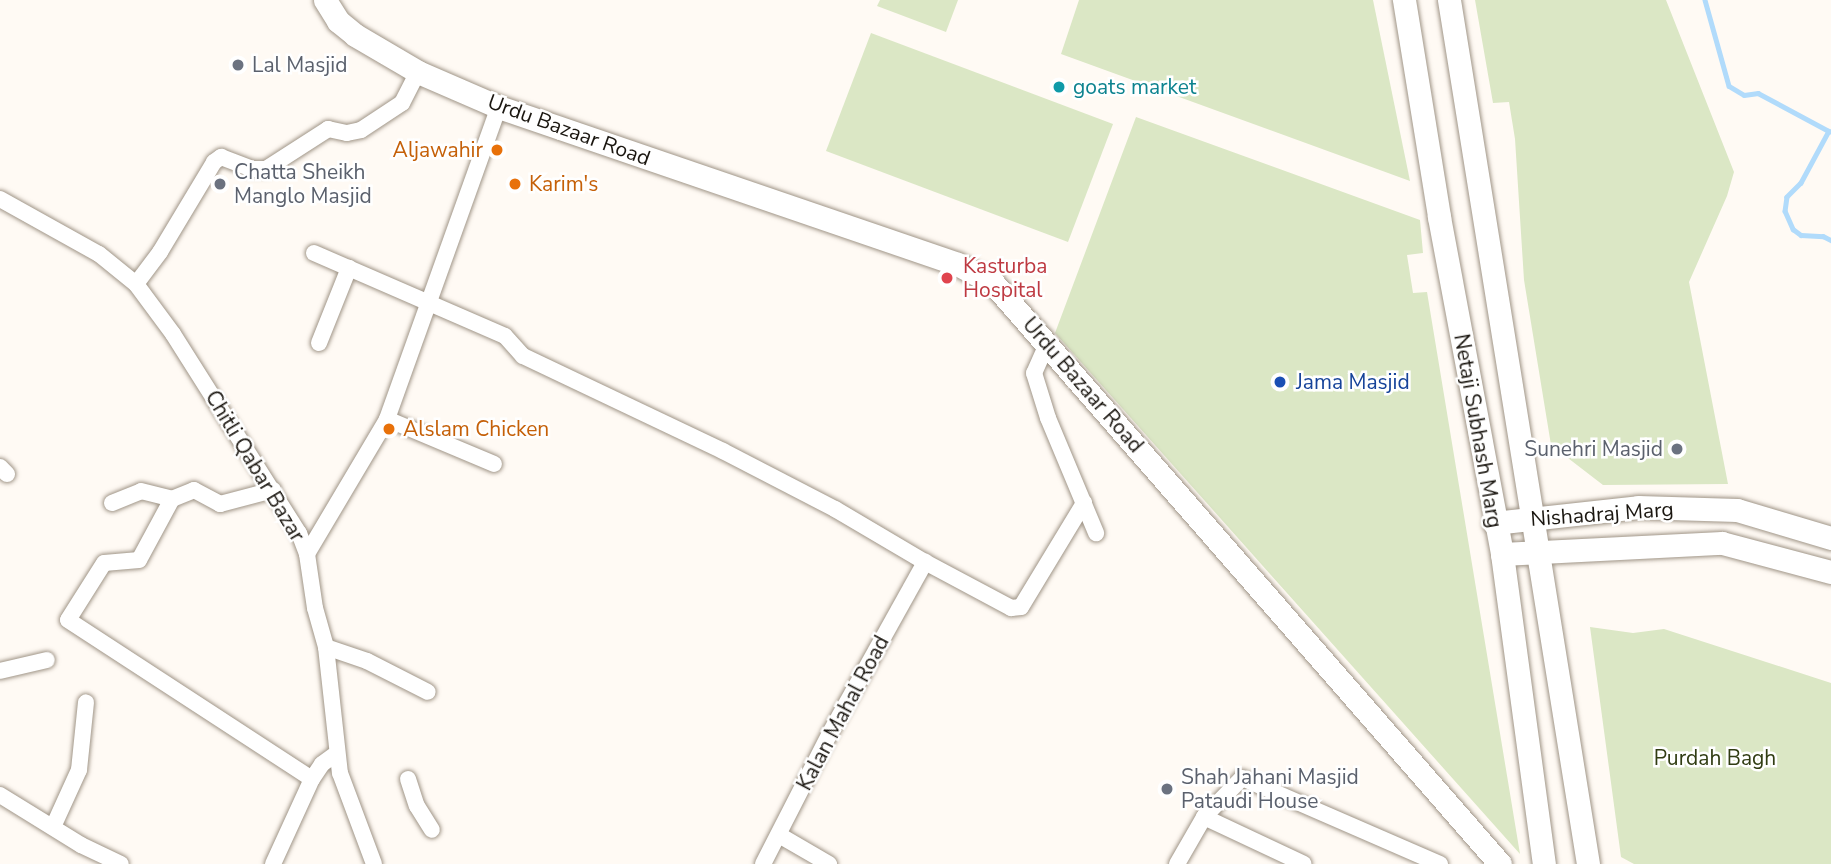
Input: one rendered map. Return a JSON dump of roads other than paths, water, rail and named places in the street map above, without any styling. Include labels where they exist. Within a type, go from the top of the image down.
[{"type":"main road","name":"Urdu Bazaar Road","points":[[314,0],[321,12],[418,72],[499,107],[977,273],[993,283],[1012,301],[1500,864]]},
{"type":"main road","points":[[325,0],[338,21]]},
{"type":"main road","name":"Netaji Subhash Marg","points":[[1404,0],[1494,523],[1502,554],[1544,864]]},
{"type":"main road","name":"Netaji Subhash Marg","points":[[1449,0],[1588,864]]},
{"type":"main road","name":"Nishadraj Marg","points":[[1494,523],[1639,507],[1737,510],[1831,538]]},
{"type":"main road","name":"Nishadraj Marg","points":[[1502,554],[1537,554],[1647,544],[1722,543],[1831,572]]},
{"type":"street","points":[[136,284],[160,252],[215,162],[221,157],[252,169],[266,169],[328,128],[347,133],[361,130],[402,103],[418,72]]},
{"type":"street","points":[[307,554],[387,419],[499,107]]},
{"type":"street","name":"Chitli Qabar Bazar","points":[[0,199],[99,254],[136,284],[173,334],[274,490],[307,554],[315,608],[326,647],[336,754],[346,794],[374,864]]},
{"type":"street","points":[[314,253],[505,337],[523,356],[723,451],[835,509],[925,562],[1017,609],[1084,503]]},
{"type":"street","points":[[319,343],[349,268]]},
{"type":"street","points":[[1047,344],[1034,373],[1048,418],[1096,533]]},
{"type":"street","points":[[387,419],[494,464]]},
{"type":"street","points":[[112,503],[141,491],[172,499],[194,490],[220,504],[274,490]]},
{"type":"street","points":[[172,499],[139,560],[104,563],[68,620],[312,779]]},
{"type":"street","name":"Kalan Mahal Road","points":[[763,864],[847,701],[925,562]]},
{"type":"street","points":[[326,647],[367,661],[428,692]]},
{"type":"street","points":[[0,671],[47,660]]},
{"type":"street","points":[[53,827],[79,770],[86,702]]},
{"type":"street","points":[[273,864],[312,779],[322,764],[336,754]]},
{"type":"street","points":[[1177,864],[1204,817],[1242,778],[1440,864]]},
{"type":"street","points":[[408,779],[417,806],[432,830]]},
{"type":"street","points":[[0,795],[121,864]]},
{"type":"street","points":[[1204,817],[1304,864]]},
{"type":"street","points":[[779,835],[829,864]]},
{"type":"waterway","points":[[1705,0],[1729,86],[1744,95],[1758,93],[1829,131],[1801,183],[1787,197],[1785,211],[1793,229],[1801,235],[1823,236],[1831,240]]},
{"type":"place","name":"Lal Masjid","points":[[238,65]]},
{"type":"place","name":"goats market","points":[[1059,87]]},
{"type":"place","name":"Aljawahir","points":[[497,150]]},
{"type":"place","name":"Chatta Sheikh Manglo Masjid","points":[[220,184]]},
{"type":"place","name":"Karim's","points":[[515,184]]},
{"type":"place","name":"Kasturba Hospital","points":[[947,278]]},
{"type":"place","name":"Jama Masjid","points":[[1280,382]]},
{"type":"place","name":"Alslam Chicken","points":[[389,429]]},
{"type":"place","name":"Sunehri Masjid","points":[[1677,449]]},
{"type":"place","name":"Shah Jahani Masjid Pataudi House","points":[[1167,789]]},
{"type":"park label","name":"Purdah Bagh","points":[[1715,758]]}]
